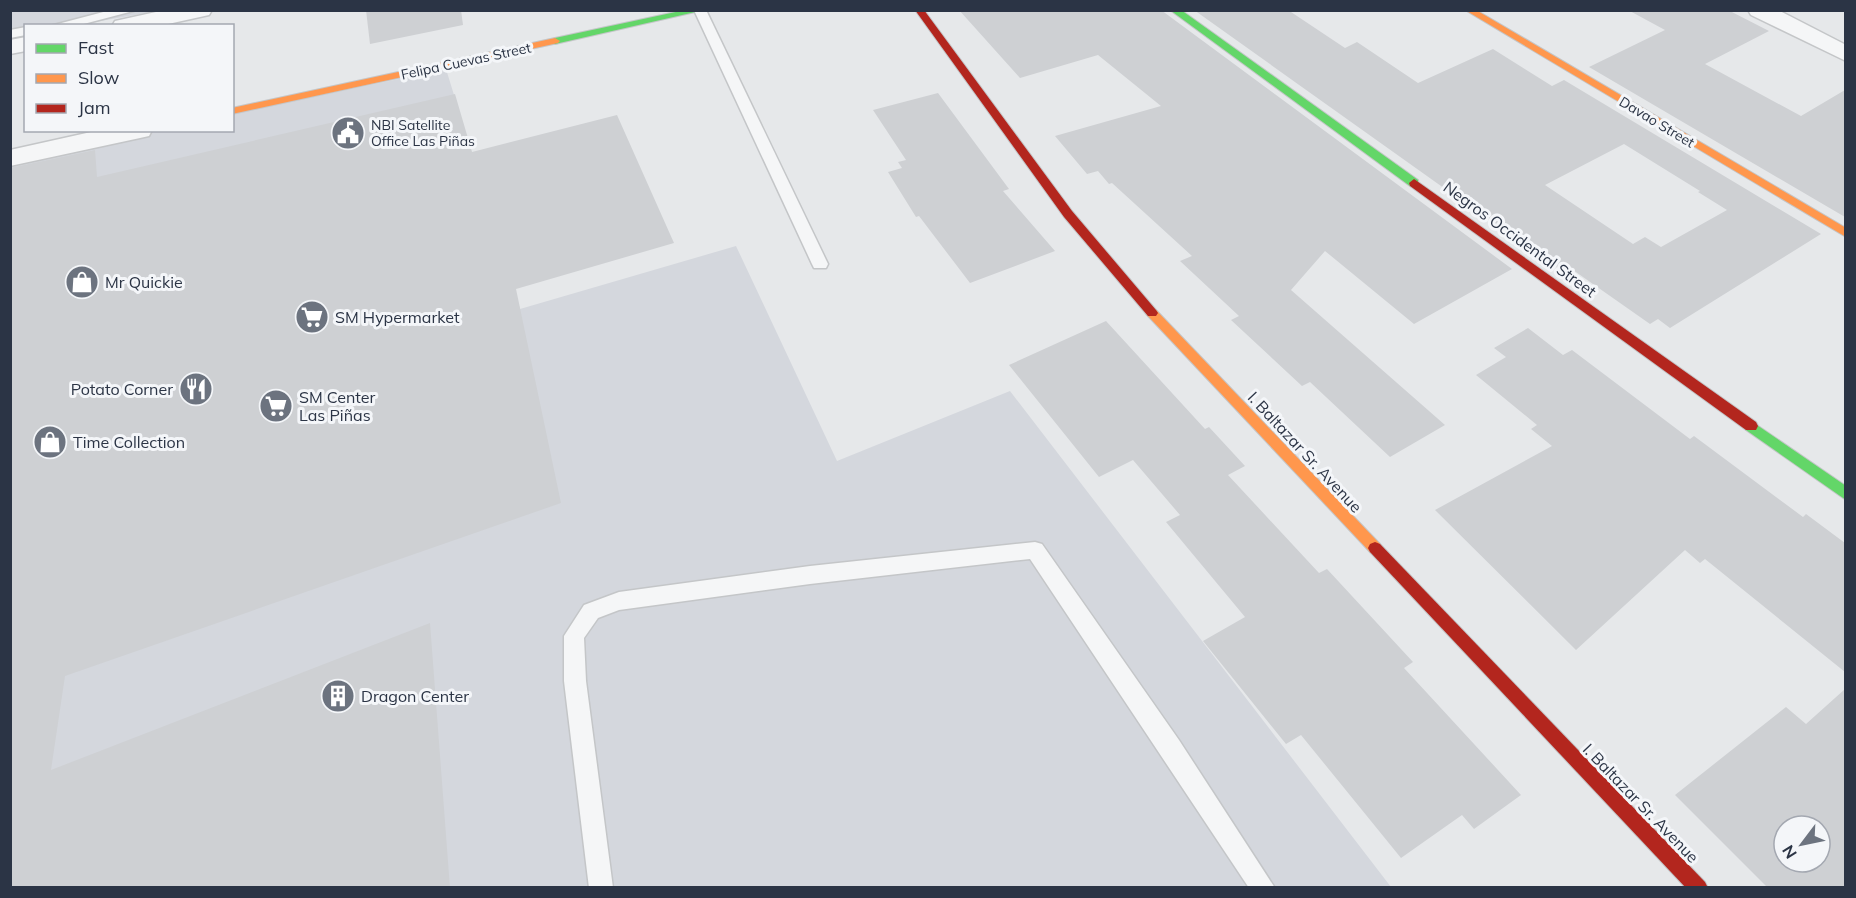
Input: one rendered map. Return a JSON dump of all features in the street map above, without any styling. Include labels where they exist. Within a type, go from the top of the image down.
[{"type":"street","points":[[133,24],[201,10]]},
{"type":"street","name":"Felipa Cuevas Street","points":[[234,111],[700,10]]},
{"type":"street","name":"I. Baltazar Sr. Avenue","points":[[919,10],[1068,214],[1154,316],[1700,888]]},
{"type":"street","name":"Negros Occidental Street","points":[[1174,10],[1845,494]]},
{"type":"street","name":"Davao Street","points":[[1469,10],[1845,233]]},
{"type":"street","points":[[1759,10],[1845,54]]},
{"type":"street","points":[[10,158],[131,132]]},
{"type":"lane","points":[[65,24],[131,10]]},
{"type":"lane","points":[[700,10],[820,264]]},
{"type":"lane","points":[[601,888],[575,681],[574,636],[591,611],[619,601],[810,575],[1035,550],[1171,748],[1263,888]]},
{"type":"shaded area","points":[[11,11],[157,11],[84,24],[24,24],[24,36],[11,38]]},
{"type":"shaded area","points":[[446,69],[520,309],[736,246],[837,461],[1010,391],[1391,887],[11,887],[10,162],[152,132],[234,132],[234,114]]},
{"type":"building","points":[[366,10],[461,10],[463,25],[370,44]]},
{"type":"building","points":[[959,10],[1161,10],[1512,269],[1414,324],[1325,251],[1291,290],[1445,425],[1390,457],[1310,382],[1302,386],[1231,320],[1239,316],[1180,261],[1192,256],[1112,183],[1109,184],[1098,171],[1087,174],[1055,136],[1161,106],[1098,55],[1020,78]]},
{"type":"building","points":[[1194,10],[1288,10],[1345,48],[1357,42],[1418,83],[1493,49],[1552,86],[1564,80],[1821,234],[1670,328],[1658,319],[1650,324],[1573,270],[1567,273],[1538,255]],"holes":[[[1624,144],[1700,191],[1698,192],[1727,210],[1661,247],[1645,237],[1633,244],[1545,185]]]},
{"type":"building","points":[[1628,10],[1728,10],[1769,31],[1705,64],[1801,116],[1845,90],[1845,217],[1589,67],[1665,30]]},
{"type":"building","points":[[938,93],[1009,189],[1003,191],[1055,251],[970,283],[919,216],[916,217],[888,172],[902,168],[898,162],[906,160],[873,110]]},
{"type":"building","name":"SM Center Las Piñas","points":[[455,94],[472,152],[617,115],[674,243],[516,289],[561,503],[65,676],[51,770],[430,623],[450,888],[10,888],[10,168],[95,150],[97,177]]},
{"type":"building","points":[[1106,321],[1205,429],[1209,427],[1245,466],[1228,475],[1319,573],[1327,569],[1413,662],[1404,668],[1521,795],[1474,829],[1462,815],[1401,858],[1301,735],[1286,744],[1203,641],[1245,617],[1166,522],[1180,515],[1133,460],[1099,477],[1009,365]]},
{"type":"building","points":[[1528,328],[1563,355],[1572,350],[1690,439],[1694,436],[1803,517],[1806,514],[1845,543],[1845,672],[1705,559],[1700,563],[1685,550],[1576,650],[1435,510],[1552,446],[1531,429],[1537,425],[1476,375],[1506,357],[1494,348]]},
{"type":"building","points":[[1845,689],[1845,888],[1768,888],[1675,795],[1786,707],[1806,724]]},
{"type":"traffic: fast","points":[[555,41],[700,10]]},
{"type":"traffic: fast","points":[[1174,10],[1414,183]]},
{"type":"traffic: fast","points":[[1751,426],[1846,494]]},
{"type":"traffic: slow","points":[[1469,10],[1846,233]]},
{"type":"traffic: slow","points":[[234,111],[555,41]]},
{"type":"traffic: slow","points":[[1152,313],[1375,548]]},
{"type":"traffic: jam","points":[[919,10],[1068,214],[1152,313]]},
{"type":"traffic: jam","points":[[1414,183],[1751,426]]},
{"type":"traffic: jam","points":[[1375,548],[1699,888]]},
{"type":"place","name":"NBI Satellite Office Las Piñas","points":[[348,133]]},
{"type":"place","name":"Mr Quickie","points":[[82,282]]},
{"type":"place","name":"SM Hypermarket","points":[[312,317]]},
{"type":"place","name":"Potato Corner","points":[[196,389]]},
{"type":"place","name":"SM Center Las Piñas","points":[[276,406]]},
{"type":"place","name":"Time Collection","points":[[50,442]]},
{"type":"place","name":"Dragon Center","points":[[338,696]]}]
